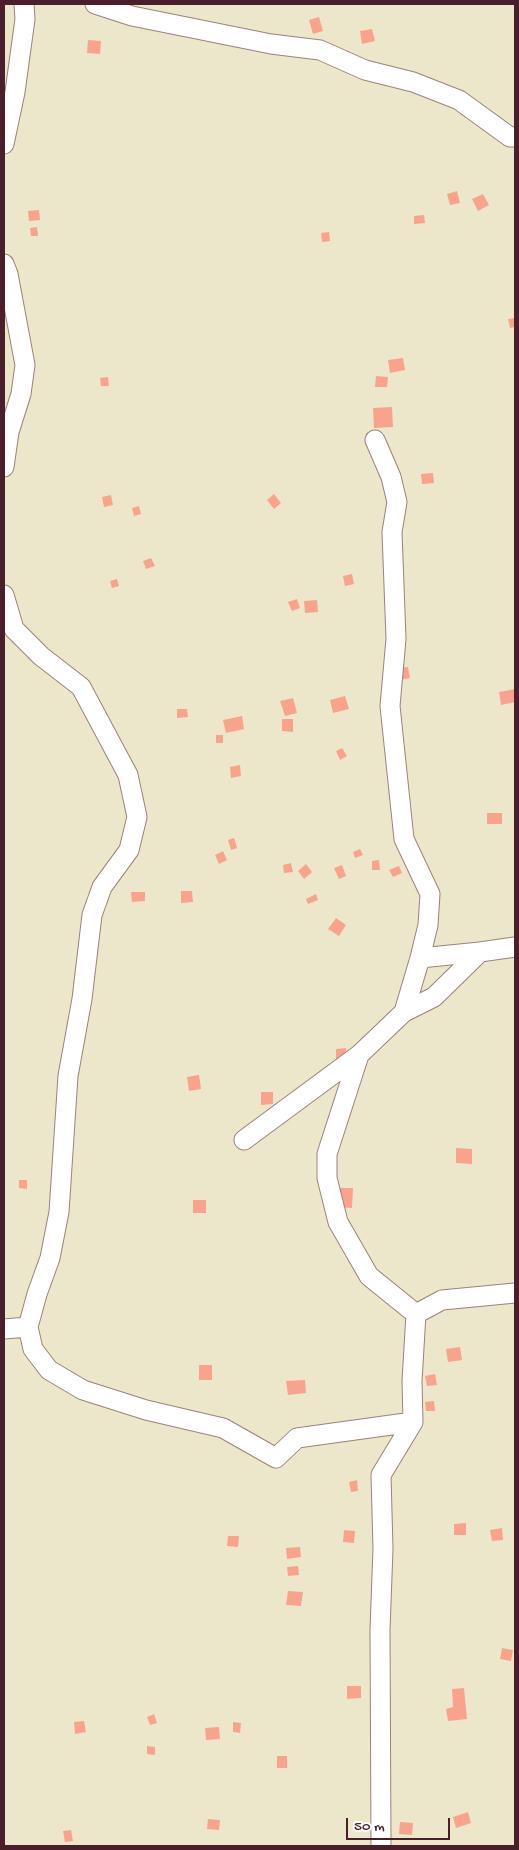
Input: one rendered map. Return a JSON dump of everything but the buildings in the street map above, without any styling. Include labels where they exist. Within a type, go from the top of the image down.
[{"type":"street","points":[[4,144],[15,92],[25,19],[24,4]]},
{"type":"street","points":[[95,4],[132,16],[271,44],[320,50],[365,70],[414,82],[459,100],[510,137],[515,137]]},
{"type":"street","points":[[4,264],[8,274],[25,365],[21,394],[9,432],[4,468]]},
{"type":"street","points":[[376,440],[392,478],[397,502],[392,532],[396,638],[390,706],[404,839],[430,894],[428,925],[404,1012]]},
{"type":"street","points":[[4,594],[14,630],[42,656],[81,687],[128,775],[137,817],[129,850],[102,887],[92,915],[82,999],[68,1076],[59,1212],[50,1258],[28,1327],[34,1349],[49,1370],[83,1390],[146,1410],[224,1428],[276,1458],[297,1438],[413,1422]]},
{"type":"street","points":[[420,958],[515,947]]},
{"type":"street","points":[[244,1140],[359,1055],[404,1012],[434,997],[480,952]]},
{"type":"street","points":[[359,1055],[326,1154],[327,1178],[338,1222],[370,1276],[416,1314]]},
{"type":"street","points":[[416,1314],[442,1300],[515,1293]]},
{"type":"street","points":[[381,1846],[380,1630],[383,1549],[381,1475],[413,1422],[412,1381],[416,1314]]},
{"type":"street","points":[[4,1329],[28,1327]]}]
